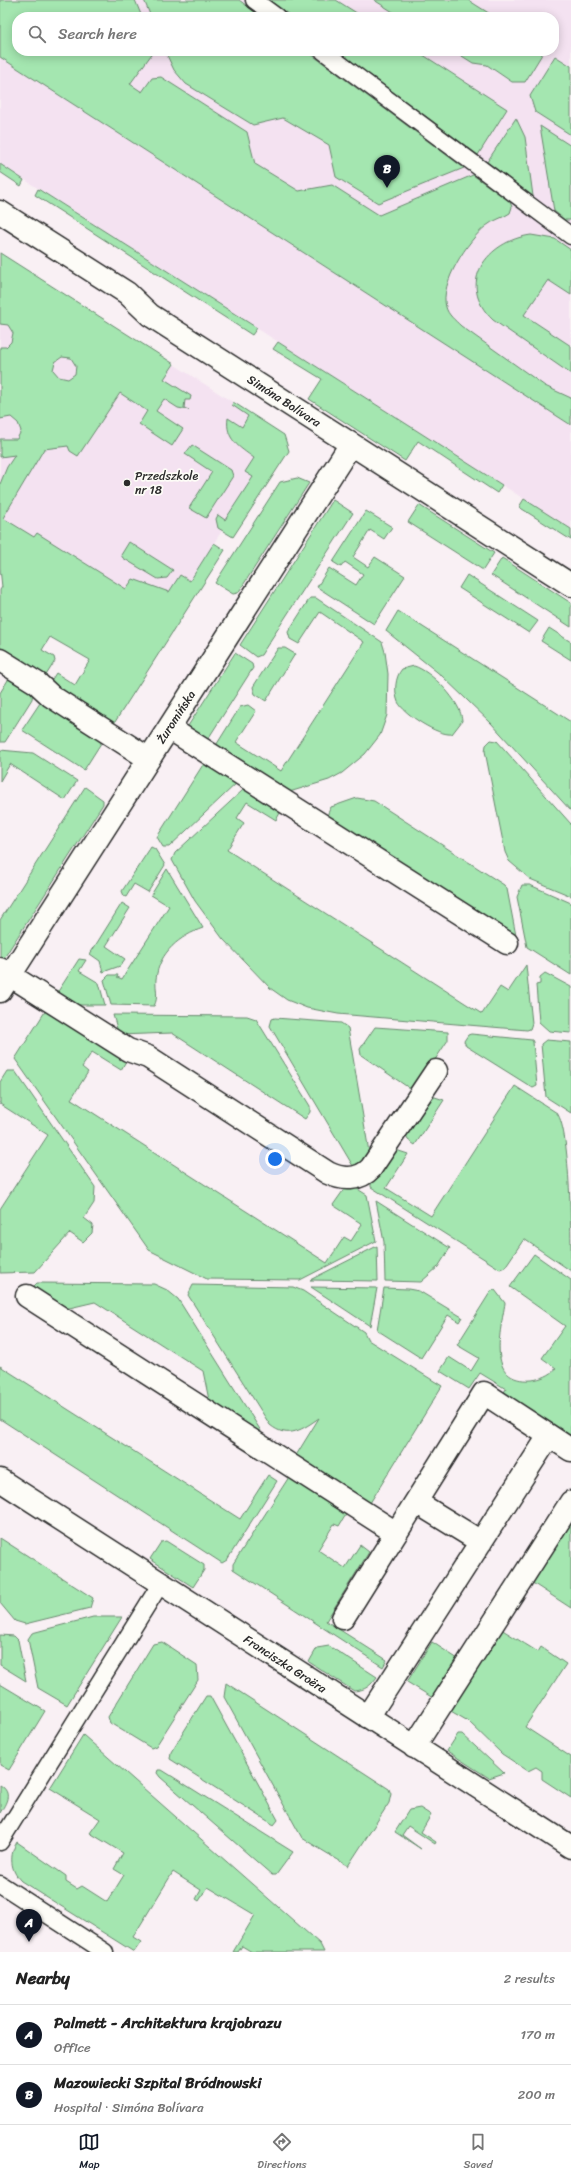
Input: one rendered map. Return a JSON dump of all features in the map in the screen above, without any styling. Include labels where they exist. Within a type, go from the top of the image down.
[{"type":"street","name":"Simóna Bolívara","points":[[0,212],[127,293],[150,315],[571,585]]},
{"type":"street","name":"Żuromińska","points":[[3,978],[149,759],[351,444]]},
{"type":"street","points":[[0,660],[36,683],[51,696],[149,759]]},
{"type":"street","points":[[169,728],[507,943]]},
{"type":"street","points":[[3,978],[128,1050],[148,1057],[328,1173],[342,1178],[356,1178],[371,1168],[436,1071]]},
{"type":"street","points":[[27,1296],[396,1533]]},
{"type":"street","points":[[343,1618],[484,1394],[571,1450]]},
{"type":"street","points":[[368,1717],[549,1436]]},
{"type":"street","name":"Franciszka Groëra","points":[[0,1480],[571,1847]]},
{"type":"street","points":[[416,1502],[481,1542]]},
{"type":"street","points":[[414,1747],[571,1502]]},
{"type":"lane","points":[[254,0],[270,12]]},
{"type":"lane","points":[[330,56],[571,236]]},
{"type":"lane","points":[[0,1842],[160,1583]]},
{"type":"lane","points":[[0,1884],[105,1952]]},
{"type":"shaded area","points":[[0,0],[571,0],[571,529],[0,164]]},
{"type":"shaded area","name":"Przedszkole nr 18","points":[[0,253],[284,435],[153,637],[0,540]]},
{"type":"green space","points":[[0,0],[135,0],[140,12],[12,12],[12,56],[150,56],[130,84],[142,92],[152,78],[161,77],[247,132],[255,164],[299,191],[332,185],[379,215],[473,175],[510,202],[512,207],[510,213],[489,224],[471,241],[457,263],[447,287],[445,297],[447,310],[461,326],[545,386],[571,398],[571,425],[0,57]]},
{"type":"green space","points":[[144,0],[239,0],[255,12],[149,12]]},
{"type":"green space","points":[[269,0],[336,0],[355,12],[285,12]]},
{"type":"green space","points":[[374,0],[468,0],[487,12],[393,12]]},
{"type":"green space","points":[[167,56],[314,56],[464,168],[378,203],[336,177],[329,145],[283,118],[253,125],[186,84],[174,70]]},
{"type":"green space","points":[[345,56],[425,56],[507,109],[478,155]]},
{"type":"green space","points":[[462,56],[541,56],[525,82],[512,82],[487,65],[473,63]]},
{"type":"green space","points":[[555,56],[571,66],[571,135],[535,112],[530,96]]},
{"type":"green space","points":[[516,118],[525,137],[533,196],[487,162]]},
{"type":"green space","points":[[540,126],[571,146],[571,220],[565,220],[554,211]]},
{"type":"green space","points":[[0,164],[24,180],[21,186],[0,172]]},
{"type":"green space","points":[[38,189],[257,328],[252,335],[35,195]]},
{"type":"green space","points":[[531,235],[555,239],[571,250],[571,295],[548,280],[524,315],[571,346],[571,374],[493,320],[482,306],[477,292],[477,279],[481,266],[490,255],[501,246],[515,239]]},
{"type":"green space","points":[[0,253],[174,364],[164,379],[191,396],[190,400],[185,400],[184,408],[189,410],[178,408],[164,399],[156,411],[183,429],[172,446],[139,424],[147,411],[120,393],[78,456],[70,451],[68,446],[44,449],[3,518],[34,537],[37,533],[126,589],[133,579],[169,592],[180,575],[190,581],[214,543],[225,550],[113,725],[49,684],[56,673],[75,685],[90,660],[50,637],[42,650],[54,657],[55,661],[43,680],[0,652],[0,590],[2,587],[0,568],[0,484],[7,467],[15,455],[0,457],[0,439],[17,439],[21,431],[18,423],[11,417],[0,419],[0,347],[6,347],[11,342],[13,333],[8,325],[0,324]],"holes":[[[62,357],[71,358],[76,366],[75,374],[68,379],[59,377],[53,370],[55,362]]]},
{"type":"green space","points":[[278,342],[502,485],[497,493],[418,441],[405,461],[309,399],[322,379],[273,349]]},
{"type":"green space","points":[[233,402],[284,435],[289,451],[233,537],[218,528],[216,519],[218,515],[225,520],[253,477],[245,472],[254,458],[234,442],[229,432],[228,418],[242,427],[248,416],[232,405]]},
{"type":"green space","points":[[192,445],[231,470],[233,476],[206,518],[189,508],[212,472],[185,454]]},
{"type":"green space","points":[[297,478],[309,483],[238,593],[233,594],[215,583],[280,482]]},
{"type":"green space","points":[[524,499],[571,529],[571,540],[519,507]]},
{"type":"green space","points":[[333,500],[353,513],[261,655],[256,657],[240,645]]},
{"type":"green space","points":[[419,505],[494,553],[483,570],[408,522]]},
{"type":"green space","points":[[366,511],[392,527],[384,539],[370,530],[353,557],[368,567],[375,557],[405,576],[374,624],[317,587],[329,568],[356,585],[363,574],[345,562],[341,567],[333,562]]},
{"type":"green space","points":[[129,542],[173,570],[167,578],[158,579],[123,558],[121,555]]},
{"type":"green space","points":[[502,558],[571,603],[571,627],[491,575]]},
{"type":"green space","points":[[467,575],[538,621],[529,633],[459,588]]},
{"type":"green space","points":[[310,598],[316,598],[382,642],[388,674],[387,715],[380,735],[365,754],[342,773],[329,780],[286,793],[215,747],[240,707],[248,705],[256,711],[236,742],[281,771],[364,642],[320,612],[299,644],[290,639],[288,632]]},
{"type":"green space","points":[[398,611],[571,722],[571,811],[491,723],[442,676],[386,631]]},
{"type":"green space","points":[[549,628],[571,642],[571,660],[541,641]]},
{"type":"green space","points":[[278,648],[285,648],[295,654],[266,701],[255,694],[253,687]]},
{"type":"green space","points":[[235,653],[252,664],[253,668],[206,742],[188,730],[188,726]]},
{"type":"green space","points":[[414,666],[429,674],[437,681],[457,705],[461,713],[462,721],[452,734],[438,732],[430,728],[414,718],[401,707],[398,702],[396,689],[398,676],[402,669]]},
{"type":"green space","points":[[11,675],[33,689],[32,699],[5,742],[0,742],[0,693]]},
{"type":"green space","points":[[42,700],[103,740],[84,770],[22,730]]},
{"type":"green space","points":[[491,740],[497,741],[571,824],[571,896],[530,879],[509,861],[505,852],[485,751],[486,745]]},
{"type":"green space","points":[[0,750],[33,753],[77,781],[65,800],[10,764],[0,781]]},
{"type":"green space","points":[[206,760],[239,781],[169,847],[163,847],[157,837]]},
{"type":"green space","points":[[85,787],[103,800],[103,804],[2,961],[0,961],[0,920]]},
{"type":"green space","points":[[250,788],[279,806],[280,813],[276,820],[247,802],[237,818],[244,823],[227,850],[482,1014],[500,987],[508,992],[526,965],[532,1023],[530,1029],[527,1030],[338,1014],[307,1008],[287,1000],[270,988],[223,939],[195,901],[172,860],[175,853],[243,790]]},
{"type":"green space","points":[[357,798],[374,801],[504,885],[507,889],[517,941],[329,820],[328,813],[331,807]]},
{"type":"green space","points":[[151,847],[155,849],[165,865],[148,892],[134,884],[126,897],[124,896],[122,891]]},
{"type":"green space","points":[[167,869],[203,928],[186,936],[172,946],[166,953],[158,969],[156,979],[157,996],[154,1006],[111,1005],[104,980],[109,975],[118,975],[117,977],[122,979],[169,906],[151,895]]},
{"type":"green space","points":[[522,885],[530,885],[571,903],[571,975],[527,947],[517,897]]},
{"type":"green space","points":[[122,903],[130,908],[106,946],[125,959],[120,966],[103,972],[100,961],[90,954]]},
{"type":"green space","points":[[79,959],[86,960],[79,971],[99,983],[105,1005],[68,1005],[57,993]]},
{"type":"green space","points":[[545,973],[571,987],[571,1033],[549,1031],[539,1022],[536,985],[540,984],[540,977]]},
{"type":"green space","points":[[46,1010],[124,1054],[126,1061],[121,1070],[92,1052],[82,1067],[88,1072],[71,1099],[327,1263],[344,1237],[351,1241],[362,1224],[333,1205],[345,1188],[356,1188],[367,1195],[376,1241],[300,1280],[207,1279],[149,1250],[15,1059]]},
{"type":"green space","points":[[113,1015],[247,1016],[256,1019],[310,1106],[310,1112],[305,1119],[172,1033],[119,1035]]},
{"type":"green space","points":[[272,1019],[341,1023],[348,1028],[369,1152],[368,1158],[353,1166],[270,1026]]},
{"type":"green space","points":[[375,1027],[448,1032],[448,1040],[419,1084],[414,1088],[409,1088],[361,1055],[360,1049]]},
{"type":"green space","points":[[471,1034],[532,1040],[537,1086],[533,1088],[466,1046],[464,1041],[468,1035]]},
{"type":"green space","points":[[546,1040],[571,1042],[571,1113],[546,1097],[541,1044]]},
{"type":"green space","points":[[7,1071],[15,1071],[95,1187],[94,1203],[84,1218],[93,1225],[92,1233],[83,1242],[70,1233],[35,1272],[0,1273],[0,1209],[48,1135],[0,1104],[0,1082]]},
{"type":"green space","points":[[515,1086],[557,1113],[562,1124],[568,1163],[571,1271],[524,1239],[505,1267],[500,1269],[371,1187],[371,1182],[396,1150],[408,1154],[386,1188],[431,1216]]},
{"type":"green space","points":[[432,1096],[444,1100],[415,1145],[408,1140],[405,1135]]},
{"type":"green space","points":[[376,1201],[450,1248],[438,1267],[421,1282],[385,1281],[384,1242]]},
{"type":"green space","points":[[377,1246],[378,1281],[310,1280]]},
{"type":"green space","points":[[534,1254],[571,1280],[571,1438],[503,1394],[506,1389],[480,1373],[469,1389],[440,1371],[449,1357],[471,1371],[479,1358],[457,1345],[491,1291],[495,1290],[505,1303],[499,1340],[499,1353],[502,1365],[507,1373],[517,1379],[532,1380],[539,1379],[552,1373],[556,1368],[542,1358],[565,1326],[510,1287]]},
{"type":"green space","points":[[37,1283],[154,1284],[167,1290],[178,1299],[261,1431],[258,1436],[210,1405],[203,1371],[95,1302],[61,1310],[32,1288]]},
{"type":"green space","points":[[193,1285],[293,1287],[303,1291],[364,1332],[368,1340],[442,1386],[370,1503],[295,1457],[319,1418],[301,1429],[289,1432],[283,1432],[270,1425],[188,1295]]},
{"type":"green space","points":[[311,1287],[377,1288],[370,1326]]},
{"type":"green space","points":[[384,1288],[419,1291],[462,1317],[459,1322],[448,1315],[421,1358],[377,1330]]},
{"type":"green space","points":[[0,1366],[240,1519],[268,1475],[277,1481],[227,1560],[222,1563],[0,1419]]},
{"type":"green space","points":[[289,1477],[347,1513],[339,1526],[334,1524],[318,1550],[345,1568],[360,1545],[369,1552],[326,1621],[387,1660],[383,1667],[233,1569],[233,1564]]},
{"type":"green space","points":[[571,1520],[571,1608],[531,1582]]},
{"type":"green space","points":[[0,1538],[93,1598],[90,1608],[25,1624],[15,1621],[0,1603]]},
{"type":"green space","points":[[166,1541],[204,1565],[204,1570],[193,1587],[150,1559],[161,1542]]},
{"type":"green space","points":[[93,1617],[122,1617],[67,1705],[38,1688],[28,1639],[32,1633]]},
{"type":"green space","points":[[501,1629],[538,1652],[541,1647],[566,1664],[525,1727],[571,1757],[571,1798],[542,1779],[542,1771],[536,1767],[528,1771],[502,1754],[468,1721],[449,1710]]},
{"type":"green space","points":[[0,1635],[14,1636],[18,1640],[26,1681],[0,1665]]},
{"type":"green space","points":[[162,1642],[197,1665],[198,1680],[156,1746],[151,1748],[110,1723],[108,1717],[153,1644]]},
{"type":"green space","points":[[432,1642],[458,1659],[433,1698],[407,1682]]},
{"type":"green space","points":[[329,1646],[377,1677],[367,1687],[362,1690],[354,1691],[309,1662],[317,1648]]},
{"type":"green space","points":[[226,1683],[389,1789],[391,1794],[389,1803],[348,1866],[302,1838],[224,1697]]},
{"type":"green space","points":[[0,1684],[45,1711],[9,1770],[0,1765]]},
{"type":"green space","points":[[206,1696],[210,1696],[278,1820],[274,1825],[170,1759],[171,1752]]},
{"type":"green space","points":[[458,1734],[462,1734],[504,1773],[489,1778],[447,1751]]},
{"type":"green space","points":[[83,1735],[320,1944],[324,1952],[252,1952],[242,1946],[238,1952],[233,1952],[255,1915],[208,1887],[199,1901],[196,1899],[201,1890],[173,1872],[133,1937],[141,1942],[134,1952],[21,1881],[17,1877],[12,1862],[14,1847],[17,1842],[66,1876],[66,1882],[77,1889],[82,1886],[107,1902],[124,1875],[114,1869],[123,1853],[90,1833],[100,1819],[50,1788]]},
{"type":"green space","points":[[158,1770],[162,1770],[293,1852],[276,1875],[272,1875],[160,1777],[157,1773]]},
{"type":"green space","points":[[0,1785],[6,1791],[7,1798],[0,1813]]},
{"type":"green space","points":[[420,1808],[431,1815],[421,1832],[436,1842],[435,1844],[408,1826],[402,1835],[421,1849],[395,1832],[409,1810]]},
{"type":"place","name":"Mazowiecki Szpital Bródnowski","points":[[387,188]]},
{"type":"place","name":"Przedszkole nr 18","points":[[127,483]]},
{"type":"place","name":"Palmett - Architektura krajobrazu","points":[[29,1942]]}]
